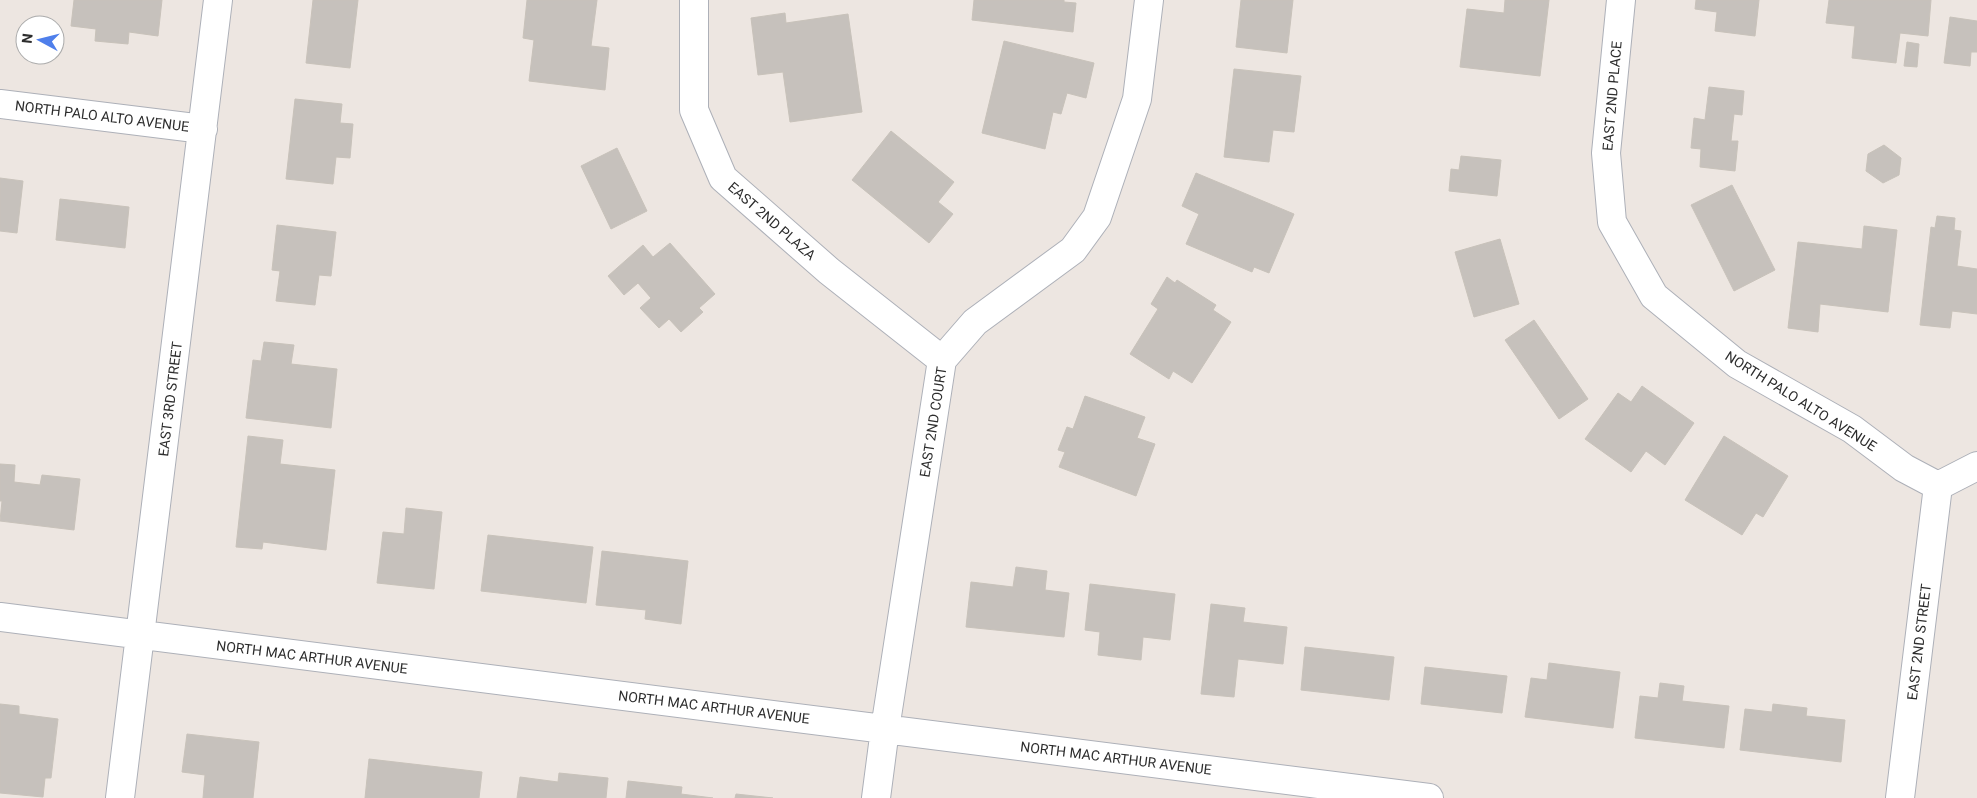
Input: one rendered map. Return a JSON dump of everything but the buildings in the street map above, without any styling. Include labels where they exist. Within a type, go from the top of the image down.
[{"type":"street","name":"EAST 3RD STREET","points":[[120,798],[218,0]]},
{"type":"street","name":"EAST 2ND PLAZA","points":[[694,0],[694,110],[724,178],[829,271],[942,360]]},
{"type":"street","name":"EAST 2ND COURT","points":[[876,798],[884,729],[942,360],[975,322],[1072,250],[1097,217],[1137,99],[1149,0]]},
{"type":"street","name":"EAST 2ND PLACE","points":[[1612,222],[1606,153],[1622,0]]},
{"type":"street","name":"NORTH PALO ALTO AVENUE","points":[[0,104],[203,129]]},
{"type":"street","name":"NORTH PALO ALTO AVENUE","points":[[1612,222],[1654,296],[1737,364],[1852,429],[1904,468],[1938,486]]},
{"type":"street","points":[[1938,486],[1977,466]]},
{"type":"street","name":"EAST 2ND STREET","points":[[1900,798],[1938,486]]},
{"type":"street","name":"NORTH MAC ARTHUR AVENUE","points":[[0,617],[1428,798]]}]
